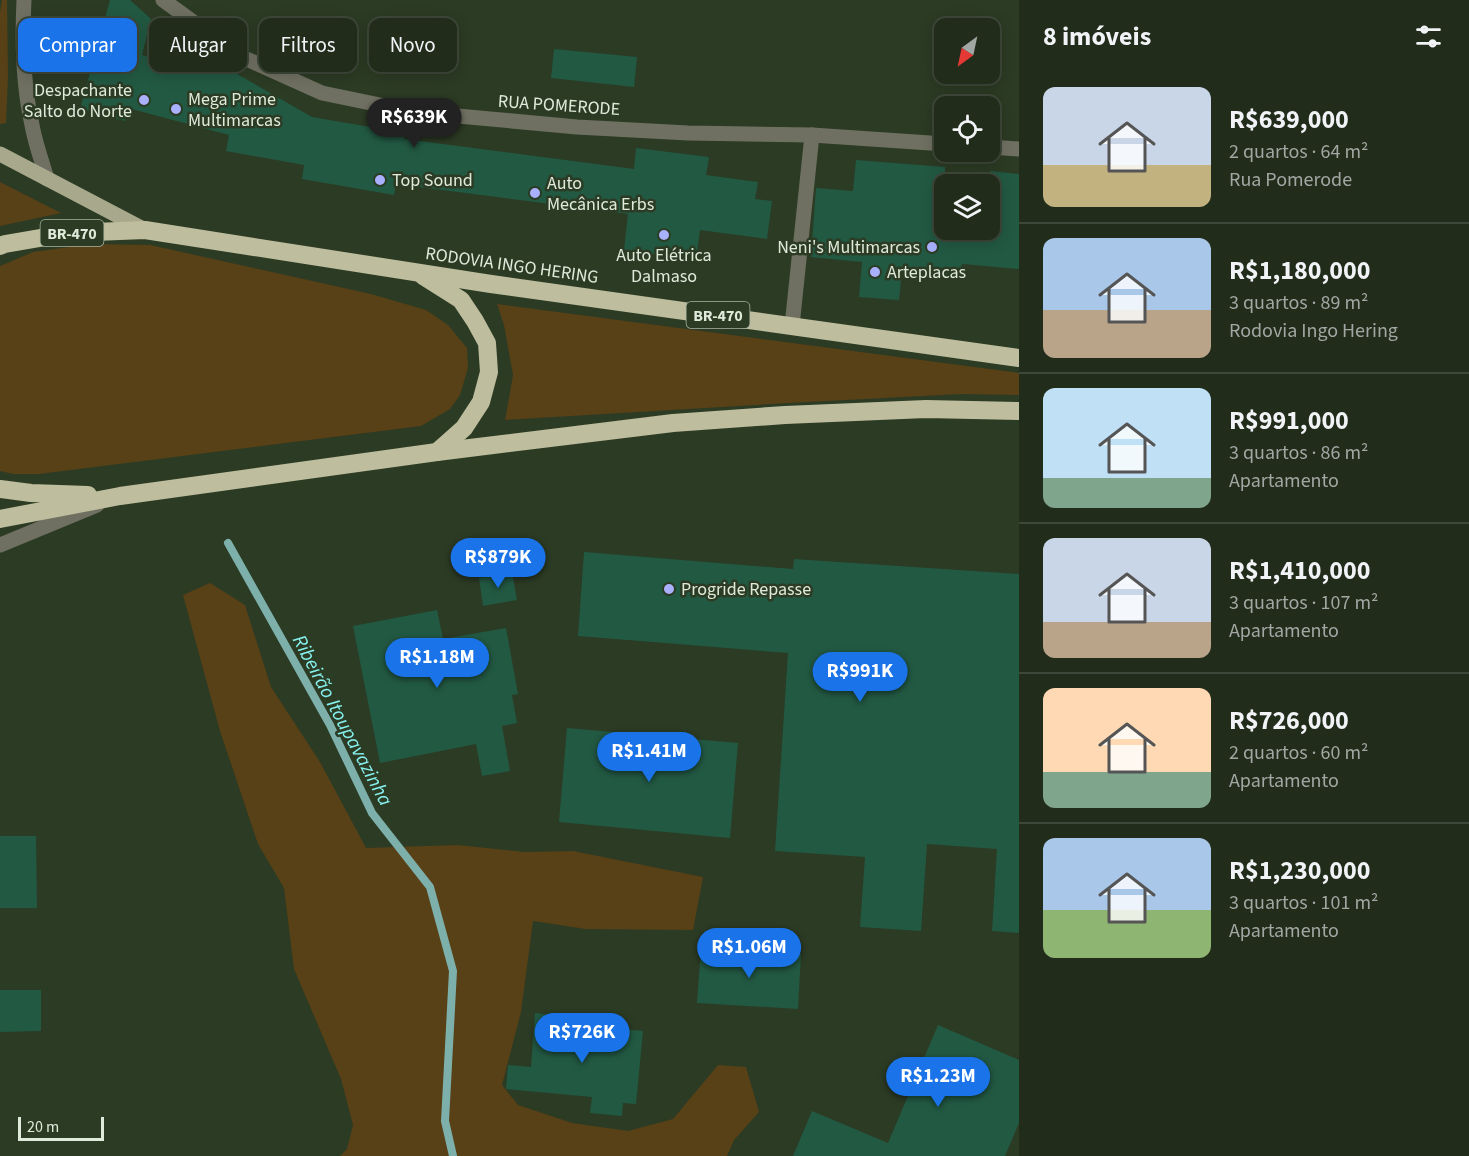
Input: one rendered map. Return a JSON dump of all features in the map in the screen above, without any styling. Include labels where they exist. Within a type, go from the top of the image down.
[{"type":"highway","name":"RODOVIA INGO HERING","points":[[0,246],[69,234],[145,230],[417,272],[1019,358]]},
{"type":"highway","points":[[417,272],[461,300],[487,344],[489,372],[481,402],[464,428],[437,452]]},
{"type":"highway","points":[[0,519],[120,496],[437,452],[673,423],[926,409],[1019,411]]},
{"type":"highway","points":[[0,489],[31,493],[120,496]]},
{"type":"main road","points":[[0,154],[145,230]]},
{"type":"street","points":[[24,0],[25,77],[32,125],[47,179]]},
{"type":"street","name":"RUA POMERODE","points":[[163,0],[240,56],[322,93],[414,112],[577,127],[688,133],[813,135],[934,143]]},
{"type":"street","points":[[792,326],[813,135]]},
{"type":"street","points":[[1000,148],[1019,149]]},
{"type":"street","points":[[0,545],[120,496]]},
{"type":"shaded area","points":[[2,0],[7,0],[8,77],[6,123],[0,124],[0,12]]},
{"type":"shaded area","points":[[0,182],[61,213],[0,226]]},
{"type":"shaded area","points":[[90,244],[150,245],[371,294],[426,310],[448,325],[467,348],[468,368],[460,395],[450,409],[421,426],[39,474],[13,474],[0,471],[0,266],[33,252]]},
{"type":"shaded area","points":[[497,304],[1019,373],[1019,395],[962,394],[505,420],[513,375],[504,325]]},
{"type":"shaded area","points":[[210,583],[245,605],[271,687],[320,762],[366,848],[458,845],[525,852],[573,851],[703,877],[693,930],[586,929],[533,921],[521,1012],[502,1085],[518,1105],[572,1123],[628,1131],[673,1119],[718,1065],[746,1067],[759,1112],[734,1140],[727,1156],[340,1156],[347,1149],[353,1125],[341,1079],[294,969],[284,888],[258,844],[220,731],[183,595]]},
{"type":"building","points":[[110,0],[130,0],[150,18],[142,55],[149,57],[149,72],[234,72],[312,117],[405,133],[404,139],[634,169],[636,148],[709,157],[706,175],[758,182],[755,199],[772,201],[767,239],[700,230],[696,260],[624,250],[628,214],[396,184],[394,195],[302,179],[304,165],[226,151],[229,135],[128,108],[125,121],[80,109],[90,72],[137,72],[137,18],[105,18]]},
{"type":"building","points":[[554,49],[637,57],[634,87],[551,78]]},
{"type":"building","points":[[856,160],[945,167],[945,174],[934,174],[934,240],[1000,240],[1000,174],[990,174],[990,171],[1019,174],[1019,269],[962,264],[961,275],[902,270],[899,300],[859,297],[862,262],[811,257],[816,188],[853,191]]},
{"type":"building","points":[[584,552],[793,569],[794,559],[1019,574],[1019,933],[992,931],[997,849],[927,844],[921,931],[860,927],[865,857],[775,851],[788,653],[578,636]]},
{"type":"building","points":[[512,572],[517,600],[483,606],[479,578]]},
{"type":"building","points":[[437,610],[443,639],[506,628],[518,694],[512,695],[517,723],[502,726],[510,771],[482,776],[476,744],[380,763],[353,626]]},
{"type":"building","points":[[567,728],[738,743],[730,838],[559,822]]},
{"type":"building","points":[[0,836],[36,836],[37,908],[0,908]]},
{"type":"building","points":[[701,948],[801,954],[798,1009],[697,1003]]},
{"type":"building","points":[[0,990],[41,990],[41,1031],[0,1032]]},
{"type":"building","points":[[535,1013],[561,1016],[561,1024],[643,1031],[636,1104],[623,1103],[622,1116],[590,1113],[592,1097],[506,1089],[508,1065],[531,1067]]},
{"type":"building","points":[[938,1025],[1019,1060],[1019,1123],[1005,1156],[793,1156],[812,1111],[888,1143]]},
{"type":"waterway","name":"Ribeirão Itoupavazinha","points":[[228,543],[330,725],[372,813],[430,887],[453,971],[445,1121],[453,1156]]},
{"type":"place","name":"Despachante Salto do Norte","points":[[144,100]]},
{"type":"place","name":"Mega Prime Multimarcas","points":[[176,109]]},
{"type":"place","name":"Top Sound","points":[[380,180]]},
{"type":"place","name":"Auto Mecânica Erbs","points":[[535,193]]},
{"type":"place","name":"Auto Elétrica Dalmaso","points":[[664,235]]},
{"type":"place","name":"Neni's Multimarcas","points":[[932,247]]},
{"type":"place","name":"Arteplacas","points":[[875,272]]},
{"type":"place","name":"Progride Repasse","points":[[669,589]]}]
